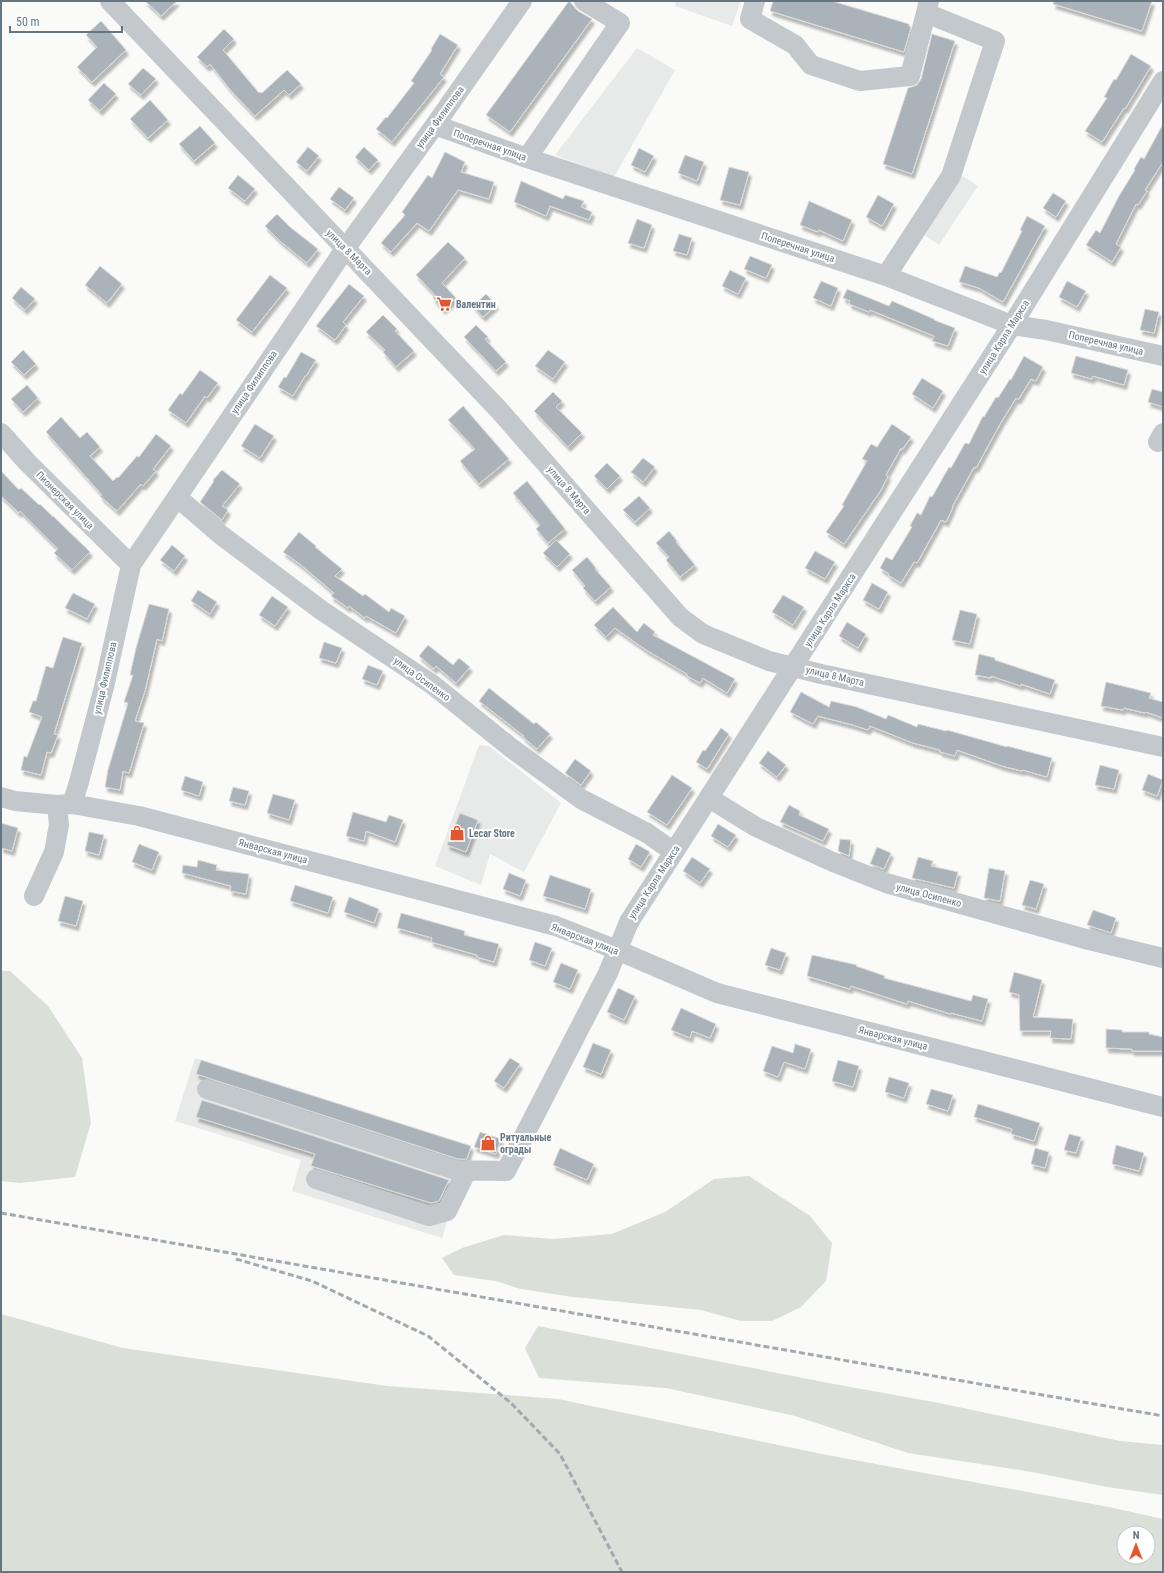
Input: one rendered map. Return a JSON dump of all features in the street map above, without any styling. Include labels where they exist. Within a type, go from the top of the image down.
[{"type":"street","name":"улица 8 Марта","points":[[110,1],[499,410],[680,617],[703,634],[769,661],[829,676],[1163,747]]},
{"type":"street","name":"улица Филиппова","points":[[65,804],[79,782],[104,687],[131,565],[345,249],[435,126],[522,1]]},
{"type":"street","points":[[527,158],[620,23],[584,1]]},
{"type":"street","points":[[755,1],[750,20],[796,45],[811,65],[860,81],[910,76],[928,7],[995,41],[951,176],[886,276]]},
{"type":"street","name":"улица Карла Маркса","points":[[467,1170],[506,1170],[608,973],[629,922],[1012,325],[1163,81]]},
{"type":"street","name":"Поперечная улица","points":[[435,126],[527,158],[886,276],[1012,325],[1046,330],[1163,356]]},
{"type":"street","name":"Пионерская улица","points":[[1,433],[27,462],[131,565]]},
{"type":"street","name":"улица Осипенко","points":[[177,498],[221,535],[321,610],[432,685],[510,747],[581,799],[647,833],[674,852]]},
{"type":"street","name":"Январская улица","points":[[1,797],[15,801],[65,804],[139,816],[548,924],[617,950],[717,993],[1163,1107]]},
{"type":"street","name":"улица Осипенко","points":[[709,798],[756,827],[833,862],[886,883],[1089,940],[1163,958]]},
{"type":"street","points":[[34,896],[54,852],[65,804]]},
{"type":"street","points":[[207,1089],[456,1170],[467,1170],[447,1211],[429,1216],[316,1179]]},
{"type":"shaded area","points":[[676,1],[741,1],[732,26],[675,6]]},
{"type":"shaded area","points":[[637,48],[675,70],[614,177],[555,155]]},
{"type":"shaded area","points":[[961,175],[978,186],[939,245],[923,234]]},
{"type":"shaded area","points":[[479,745],[489,746],[561,803],[524,872],[490,854],[481,885],[435,866]]},
{"type":"shaded area","points":[[1,971],[10,971],[48,1006],[82,1058],[91,1123],[75,1177],[20,1183],[1,1181]]},
{"type":"shaded area","points":[[195,1058],[471,1146],[442,1238],[292,1191],[301,1160],[175,1121]]},
{"type":"shaded area","points":[[749,1176],[810,1216],[832,1243],[826,1281],[801,1307],[772,1321],[741,1321],[701,1310],[573,1297],[521,1289],[495,1281],[454,1275],[442,1258],[462,1248],[504,1235],[553,1239],[612,1234],[665,1212],[714,1179]]},
{"type":"shaded area","points":[[1,1314],[123,1348],[387,1386],[558,1399],[827,1455],[1109,1507],[1163,1519],[1163,1572],[1,1572]]},
{"type":"shaded area","points":[[538,1326],[939,1403],[1120,1441],[1163,1445],[1163,1495],[1107,1487],[1032,1472],[908,1453],[795,1416],[666,1388],[539,1378],[525,1348]]},
{"type":"building","points":[[145,1],[177,1],[161,16]]},
{"type":"building","points":[[569,1],[578,11],[592,19],[510,132],[486,115]]},
{"type":"building","points":[[773,1],[832,1],[909,24],[911,27],[904,52],[770,11]]},
{"type":"building","points":[[1054,1],[1152,1],[1142,31],[1053,4]]},
{"type":"building","points":[[101,21],[126,50],[92,82],[77,67],[97,47],[86,35]]},
{"type":"building","points":[[224,29],[234,39],[223,50],[259,93],[262,93],[287,70],[301,84],[289,95],[284,90],[255,116],[232,92],[210,64],[207,67],[197,57]]},
{"type":"building","points":[[440,34],[458,45],[440,74],[444,77],[392,142],[376,129],[386,117],[387,118],[414,83],[411,81],[432,50],[431,49]]},
{"type":"building","points":[[932,34],[955,41],[912,174],[883,164],[908,88],[917,85],[921,79]]},
{"type":"building","points":[[1131,54],[1151,66],[1125,109],[1124,108],[1102,142],[1085,131],[1107,98],[1104,97]]},
{"type":"building","points":[[143,68],[156,79],[141,95],[128,84]]},
{"type":"building","points":[[104,83],[116,94],[100,111],[88,100]]},
{"type":"building","points":[[150,100],[168,120],[148,138],[130,119]]},
{"type":"building","points":[[1163,124],[1163,162],[1145,190],[1147,191],[1138,205],[1136,204],[1116,244],[1121,247],[1112,262],[1086,245],[1096,230],[1100,233],[1119,196],[1135,170],[1134,169],[1141,157],[1144,159]]},
{"type":"building","points":[[200,126],[215,143],[194,161],[179,144]]},
{"type":"building","points":[[308,147],[319,156],[307,171],[296,162]]},
{"type":"building","points":[[364,147],[378,160],[369,170],[355,157]]},
{"type":"building","points":[[639,148],[654,156],[645,172],[631,165]]},
{"type":"building","points":[[445,152],[465,162],[461,172],[494,182],[489,199],[458,190],[429,231],[417,223],[391,252],[381,243],[405,215],[402,212],[428,175],[432,178]]},
{"type":"building","points":[[685,155],[704,162],[697,181],[678,173]]},
{"type":"building","points":[[729,167],[749,172],[740,205],[720,200]]},
{"type":"building","points":[[238,175],[255,189],[245,201],[228,188]]},
{"type":"building","points":[[521,181],[563,199],[565,195],[584,201],[581,207],[592,212],[589,220],[550,206],[546,216],[514,202]]},
{"type":"building","points":[[339,187],[354,198],[345,210],[330,199]]},
{"type":"building","points":[[1053,193],[1066,201],[1056,217],[1043,208]]},
{"type":"building","points":[[878,195],[894,204],[882,226],[866,217]]},
{"type":"building","points":[[809,201],[852,220],[843,241],[819,230],[818,232],[800,225]]},
{"type":"building","points":[[277,214],[290,227],[318,249],[307,263],[280,241],[265,226]]},
{"type":"building","points":[[1027,216],[1045,226],[1003,302],[979,288],[959,282],[965,266],[997,277],[1000,272],[1001,273],[1022,231],[1020,230]]},
{"type":"building","points":[[637,219],[652,225],[644,248],[628,243]]},
{"type":"building","points":[[679,234],[692,238],[687,255],[673,251]]},
{"type":"building","points":[[448,242],[465,258],[442,283],[456,298],[443,310],[433,298],[436,296],[416,275]]},
{"type":"building","points":[[750,256],[772,265],[766,278],[744,269]]},
{"type":"building","points":[[100,266],[122,284],[107,303],[85,285]]},
{"type":"building","points":[[730,270],[746,278],[738,294],[722,286]]},
{"type":"building","points":[[270,275],[287,288],[252,332],[236,320]]},
{"type":"building","points":[[821,281],[838,288],[831,306],[813,298]]},
{"type":"building","points":[[1067,281],[1086,291],[1077,307],[1059,297]]},
{"type":"building","points":[[349,284],[364,296],[343,322],[346,325],[335,340],[316,326]]},
{"type":"building","points":[[21,287],[35,299],[25,310],[12,298]]},
{"type":"building","points":[[847,289],[889,306],[892,301],[955,328],[948,346],[932,341],[934,336],[870,310],[869,312],[849,304],[850,301],[843,298]]},
{"type":"building","points":[[486,294],[496,305],[483,317],[473,306]]},
{"type":"building","points":[[1145,309],[1159,312],[1154,333],[1140,330]]},
{"type":"building","points":[[383,315],[397,329],[395,331],[414,351],[396,367],[383,352],[385,350],[366,332]]},
{"type":"building","points":[[476,325],[488,337],[485,339],[506,362],[496,371],[464,337]]},
{"type":"building","points":[[23,350],[36,364],[24,375],[11,362]]},
{"type":"building","points":[[548,350],[565,362],[553,379],[535,366]]},
{"type":"building","points":[[301,352],[316,360],[293,396],[278,387],[284,377],[286,378]]},
{"type":"building","points":[[1024,356],[1043,367],[1036,381],[1031,379],[1018,400],[1016,398],[976,468],[974,467],[952,507],[946,522],[941,520],[917,563],[914,562],[901,583],[880,568],[886,557],[892,560],[912,527],[910,526],[917,513],[921,515],[930,496],[932,497],[965,443],[969,444],[983,416],[984,417],[996,397],[998,398],[1010,379],[1011,380]]},
{"type":"building","points":[[1076,356],[1128,370],[1124,385],[1093,376],[1092,379],[1071,373]]},
{"type":"building","points":[[200,370],[218,383],[207,398],[205,396],[186,423],[168,410],[180,393],[182,395]]},
{"type":"building","points":[[922,378],[943,391],[933,408],[912,394]]},
{"type":"building","points":[[27,385],[38,398],[23,412],[11,399]]},
{"type":"building","points":[[1152,389],[1163,392],[1163,407],[1148,402]]},
{"type":"building","points":[[553,392],[562,401],[556,407],[582,433],[568,447],[534,411]]},
{"type":"building","points":[[463,406],[509,459],[479,484],[460,461],[475,449],[448,420]]},
{"type":"building","points":[[61,417],[80,438],[87,432],[100,447],[90,456],[113,481],[117,477],[118,478],[137,456],[139,457],[156,434],[171,446],[153,469],[156,471],[143,486],[141,484],[117,511],[100,496],[102,495],[46,432]]},
{"type":"building","points":[[255,424],[274,436],[260,458],[241,446]]},
{"type":"building","points":[[892,424],[911,437],[902,450],[901,448],[886,475],[888,476],[881,490],[844,544],[826,532],[844,506],[842,505],[867,461],[862,459],[871,444],[877,447]]},
{"type":"building","points":[[643,458],[655,467],[643,482],[631,472]]},
{"type":"building","points":[[607,463],[620,476],[607,489],[594,476]]},
{"type":"building","points":[[222,470],[240,484],[222,506],[228,510],[222,520],[200,502],[214,481],[213,480]]},
{"type":"building","points":[[1,471],[19,490],[21,488],[39,505],[40,504],[90,552],[72,570],[54,553],[58,549],[20,511],[19,513],[1,496]]},
{"type":"building","points":[[527,481],[565,529],[548,543],[536,529],[540,525],[513,493]]},
{"type":"building","points":[[639,496],[650,508],[635,522],[623,510]]},
{"type":"building","points":[[669,531],[695,565],[680,577],[666,560],[669,557],[656,543]]},
{"type":"building","points":[[299,532],[342,569],[335,576],[363,596],[365,594],[389,612],[391,608],[405,616],[396,633],[366,616],[365,618],[349,606],[348,608],[331,596],[334,593],[283,552]]},
{"type":"building","points":[[556,540],[570,554],[557,567],[543,553]]},
{"type":"building","points":[[172,545],[185,556],[174,571],[160,560]]},
{"type":"building","points":[[815,551],[835,562],[825,579],[805,568]]},
{"type":"building","points":[[587,557],[596,568],[595,569],[611,587],[595,601],[583,588],[585,586],[572,570]]},
{"type":"building","points":[[872,583],[888,592],[879,609],[863,600]]},
{"type":"building","points":[[198,590],[217,602],[210,614],[191,601]]},
{"type":"building","points":[[73,593],[95,604],[87,619],[65,608]]},
{"type":"building","points":[[783,595],[804,607],[793,625],[772,612]]},
{"type":"building","points":[[272,596],[288,607],[275,626],[259,615]]},
{"type":"building","points":[[149,604],[169,609],[162,641],[157,639],[145,691],[135,721],[144,723],[129,773],[123,771],[120,790],[105,787],[108,770],[128,703],[124,702],[133,675],[130,675],[136,648]]},
{"type":"building","points":[[613,607],[637,632],[644,623],[655,632],[653,635],[735,679],[727,693],[703,678],[700,683],[687,676],[687,674],[646,650],[615,628],[606,637],[594,625]]},
{"type":"building","points":[[960,610],[977,614],[970,644],[952,640]]},
{"type":"building","points":[[847,622],[866,634],[858,648],[839,636]]},
{"type":"building","points":[[63,637],[82,643],[54,734],[58,735],[51,753],[47,752],[41,775],[21,770],[24,756],[27,757],[42,717],[29,712],[33,701],[36,701],[46,666],[53,668]]},
{"type":"building","points":[[324,642],[342,648],[336,663],[319,658]]},
{"type":"building","points":[[428,645],[453,665],[459,658],[470,667],[456,683],[436,666],[434,669],[419,656]]},
{"type":"building","points":[[979,654],[995,658],[995,660],[1055,680],[1050,694],[991,676],[991,678],[975,675]]},
{"type":"building","points":[[368,665],[383,671],[377,685],[362,679]]},
{"type":"building","points":[[1106,682],[1151,693],[1149,698],[1163,702],[1163,718],[1146,712],[1101,706]]},
{"type":"building","points":[[489,688],[534,724],[536,722],[550,734],[537,749],[523,737],[524,736],[479,701]]},
{"type":"building","points":[[801,692],[829,707],[831,701],[857,707],[886,719],[888,715],[917,727],[918,724],[947,730],[1052,758],[1047,777],[1002,766],[957,750],[955,756],[940,752],[940,750],[913,743],[870,726],[868,730],[818,716],[813,724],[790,712]]},
{"type":"building","points":[[721,728],[729,734],[707,769],[696,762],[703,750],[705,751]]},
{"type":"building","points":[[768,751],[786,765],[777,777],[759,763]]},
{"type":"building","points":[[575,759],[591,771],[581,785],[565,773]]},
{"type":"building","points":[[1100,765],[1119,770],[1114,789],[1095,785]]},
{"type":"building","points":[[1148,774],[1163,780],[1157,796],[1142,790]]},
{"type":"building","points":[[672,775],[692,788],[667,825],[647,812]]},
{"type":"building","points":[[185,776],[203,782],[199,796],[181,790]]},
{"type":"building","points":[[233,787],[249,791],[245,805],[229,801]]},
{"type":"building","points":[[273,794],[295,800],[289,820],[267,813]]},
{"type":"building","points":[[789,805],[800,811],[799,815],[829,829],[823,841],[780,822]]},
{"type":"building","points":[[353,812],[386,822],[389,815],[403,820],[395,842],[366,831],[364,841],[346,836]]},
{"type":"building","points":[[460,813],[478,820],[466,852],[447,845]]},
{"type":"building","points":[[1,823],[18,828],[12,851],[1,848]]},
{"type":"building","points":[[718,824],[736,835],[728,847],[711,836]]},
{"type":"building","points":[[89,832],[104,835],[99,855],[85,851]]},
{"type":"building","points":[[840,839],[851,840],[849,856],[838,851]]},
{"type":"building","points":[[139,844],[159,852],[152,870],[132,862]]},
{"type":"building","points":[[636,844],[650,852],[641,867],[628,859]]},
{"type":"building","points":[[877,847],[891,853],[884,869],[870,864]]},
{"type":"building","points":[[692,857],[710,869],[700,883],[683,871]]},
{"type":"building","points":[[918,857],[933,861],[931,866],[958,872],[954,888],[912,878]]},
{"type":"building","points":[[198,860],[217,865],[216,870],[249,874],[246,894],[230,891],[231,886],[182,873],[183,865],[197,867]]},
{"type":"building","points":[[989,868],[1005,871],[1000,901],[984,898]]},
{"type":"building","points":[[509,873],[526,880],[520,896],[503,889]]},
{"type":"building","points":[[550,875],[591,889],[585,909],[543,896]]},
{"type":"building","points":[[1030,880],[1044,884],[1036,909],[1022,905]]},
{"type":"building","points":[[295,885],[333,897],[328,913],[290,901]]},
{"type":"building","points":[[65,896],[83,901],[76,926],[58,921]]},
{"type":"building","points":[[349,897],[379,909],[374,923],[344,912]]},
{"type":"building","points":[[1093,910],[1116,918],[1111,933],[1087,925]]},
{"type":"building","points":[[401,913],[465,931],[464,935],[499,944],[494,962],[477,957],[477,955],[431,942],[432,938],[397,928]]},
{"type":"building","points":[[535,942],[552,948],[545,966],[529,960]]},
{"type":"building","points":[[771,948],[786,953],[780,970],[765,965]]},
{"type":"building","points":[[812,955],[857,965],[856,966],[885,976],[884,978],[971,1001],[973,995],[988,999],[982,1021],[951,1014],[908,1001],[907,1004],[851,986],[850,989],[807,976]]},
{"type":"building","points":[[561,963],[578,970],[570,989],[553,982]]},
{"type":"building","points":[[1014,972],[1042,980],[1033,1017],[1073,1019],[1071,1039],[1050,1038],[1051,1031],[1020,1031],[1019,995],[1009,992]]},
{"type":"building","points":[[618,988],[635,996],[624,1020],[607,1012]]},
{"type":"building","points":[[681,1008],[716,1024],[710,1038],[692,1031],[690,1038],[671,1030]]},
{"type":"building","points":[[1106,1029],[1122,1030],[1122,1032],[1149,1032],[1149,1034],[1163,1037],[1163,1051],[1132,1051],[1132,1049],[1106,1048]]},
{"type":"building","points":[[593,1043],[611,1050],[601,1074],[583,1067]]},
{"type":"building","points":[[795,1044],[811,1049],[805,1069],[784,1062],[778,1077],[763,1071],[772,1046],[793,1053]]},
{"type":"building","points":[[510,1058],[520,1064],[504,1088],[494,1081]]},
{"type":"building","points":[[201,1060],[471,1146],[467,1159],[458,1159],[196,1074]]},
{"type":"building","points":[[838,1060],[859,1066],[853,1087],[832,1081]]},
{"type":"building","points":[[889,1077],[909,1083],[904,1098],[885,1092]]},
{"type":"building","points":[[931,1089],[953,1095],[948,1111],[926,1104]]},
{"type":"building","points":[[202,1100],[449,1180],[439,1201],[431,1203],[311,1166],[315,1154],[196,1117]]},
{"type":"building","points":[[978,1104],[1040,1123],[1034,1141],[1011,1134],[1012,1129],[974,1117]]},
{"type":"building","name":"Ритуальные ограды","points":[[480,1132],[501,1139],[496,1154],[474,1147]]},
{"type":"building","points":[[1069,1134],[1081,1137],[1076,1153],[1064,1150]]},
{"type":"building","points":[[1116,1145],[1144,1153],[1139,1171],[1112,1164]]},
{"type":"building","points":[[560,1148],[594,1164],[587,1180],[553,1165]]},
{"type":"building","points":[[1035,1148],[1049,1152],[1045,1168],[1031,1164]]},
{"type":"railway","points":[[1,1213],[1163,1416]]},
{"type":"railway","points":[[236,1259],[312,1281],[428,1336],[511,1403],[560,1454],[622,1572]]},
{"type":"place","name":"Валентин","points":[[444,304]]},
{"type":"place","name":"Lecar Store","points":[[457,833]]},
{"type":"place","name":"Ритуальные ограды","points":[[488,1143]]}]
